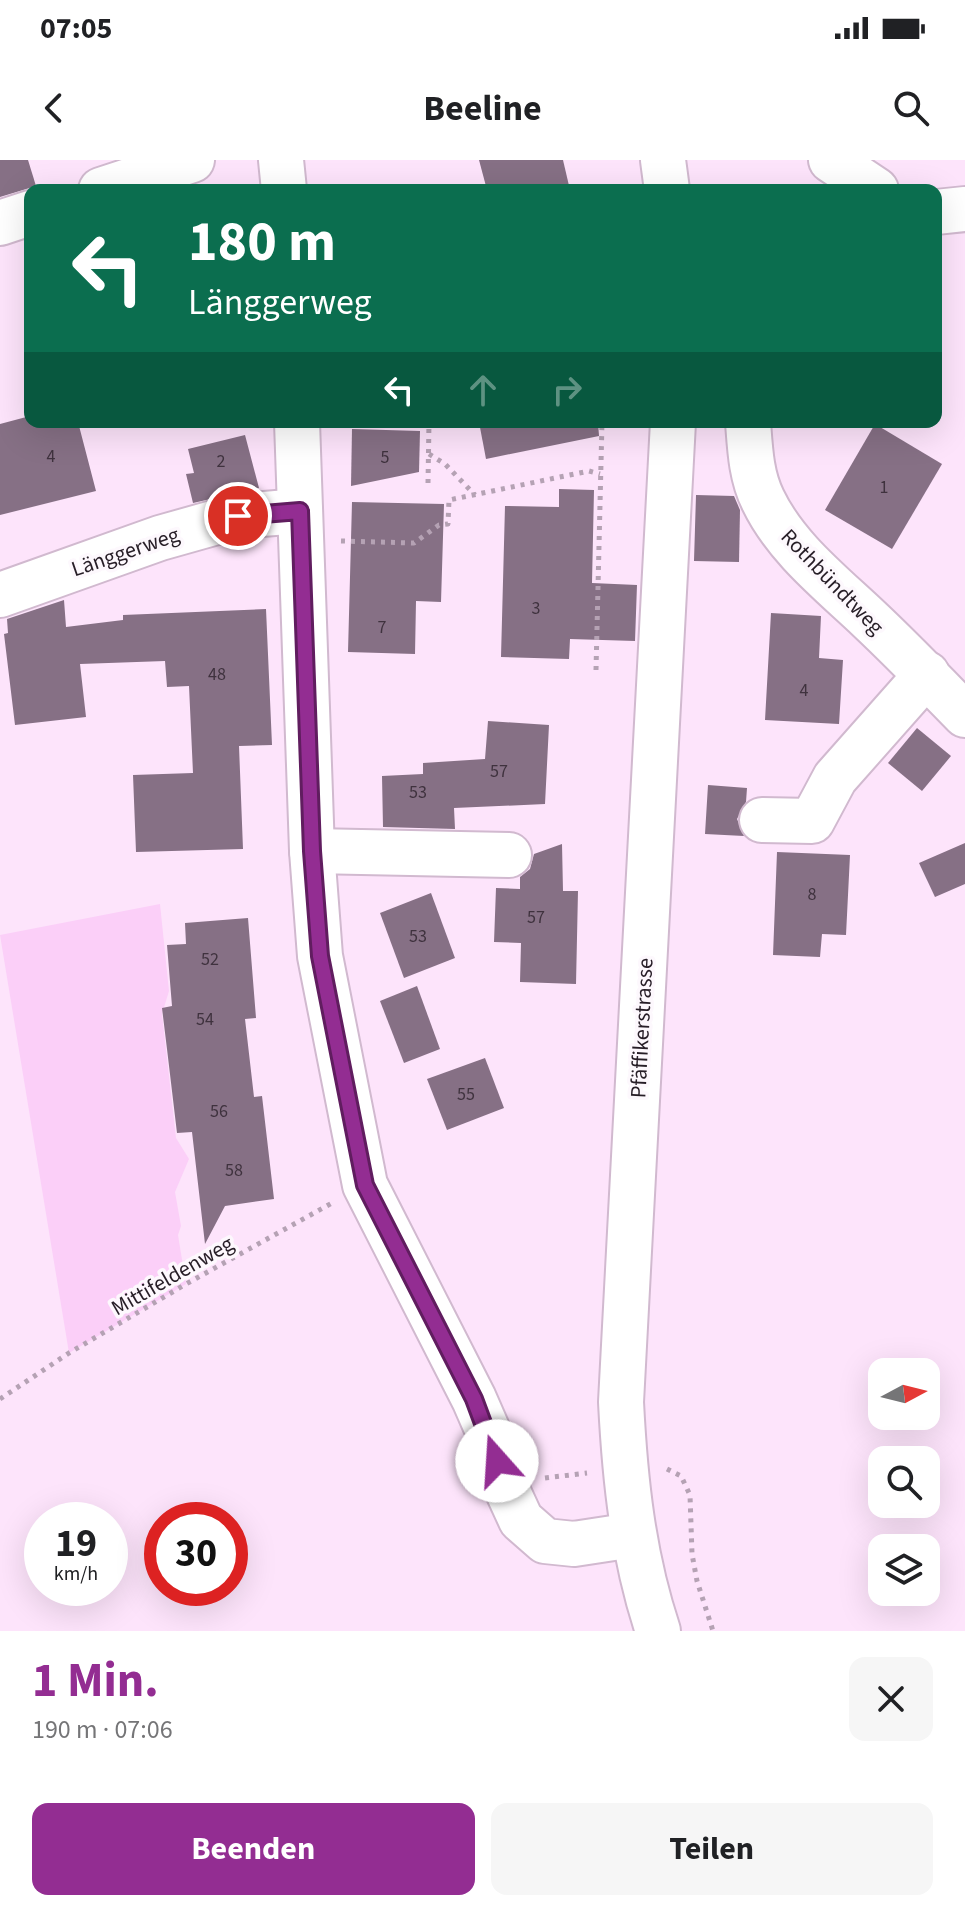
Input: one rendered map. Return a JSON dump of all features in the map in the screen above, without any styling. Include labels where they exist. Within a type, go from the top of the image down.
[{"type":"street","points":[[119,184],[192,160]]},
{"type":"street","points":[[281,160],[283,184]]},
{"type":"street","points":[[663,160],[666,184]]},
{"type":"street","points":[[835,161],[868,184]]},
{"type":"street","points":[[942,211],[965,209]]},
{"type":"street","points":[[0,223],[24,215]]},
{"type":"street","points":[[297,428],[312,851],[320,956],[365,1185],[474,1399],[521,1520],[545,1541],[574,1544],[633,1535]]},
{"type":"street","name":"Pfäffikerstrasse","points":[[658,1631],[633,1535],[624,1469],[621,1402],[673,428]]},
{"type":"street","name":"Rothbündtweg","points":[[748,428],[751,467],[762,499],[782,531],[811,564],[927,674],[965,715]]},
{"type":"street","name":"Länggerweg","points":[[0,595],[160,538],[238,516],[300,525]]},
{"type":"street","points":[[762,820],[812,821],[835,778],[927,674]]},
{"type":"street","points":[[312,851],[509,855]]},
{"type":"path","points":[[428,483],[429,428]]},
{"type":"path","points":[[596,670],[602,428]]},
{"type":"path","points":[[429,454],[445,464],[475,495]]},
{"type":"path","points":[[300,525],[414,543],[439,525],[448,524],[449,500],[589,471],[600,474]]},
{"type":"path","name":"Mittifeldenweg","points":[[0,1399],[173,1291],[365,1185]]},
{"type":"path","points":[[659,1465],[681,1476],[690,1495],[692,1554],[713,1631]]},
{"type":"shaded area","points":[[160,904],[169,991],[162,1014],[176,1138],[189,1159],[175,1192],[186,1284],[69,1353],[0,935]]},
{"type":"building","points":[[0,160],[28,160],[35,184],[24,184],[24,190],[0,197]]},
{"type":"building","points":[[479,160],[563,160],[569,184],[485,184]]},
{"type":"building","points":[[24,418],[24,428],[80,428],[96,491],[0,515],[0,424]]},
{"type":"building","points":[[480,428],[598,428],[599,436],[486,459]]},
{"type":"building","points":[[873,428],[882,428],[942,464],[892,549],[825,510]]},
{"type":"building","points":[[352,429],[420,431],[419,472],[351,486]]},
{"type":"building","points":[[245,435],[259,488],[193,503],[186,474],[194,473],[188,449]]},
{"type":"building","points":[[559,489],[594,490],[592,583],[637,585],[635,641],[570,639],[569,659],[501,657],[505,506],[559,507]]},
{"type":"building","points":[[696,495],[734,496],[740,510],[739,562],[694,561]]},
{"type":"building","points":[[352,502],[444,504],[441,602],[416,601],[415,654],[348,652]]},
{"type":"building","points":[[64,600],[66,627],[123,620],[123,615],[266,609],[272,745],[239,746],[243,849],[136,852],[133,775],[193,773],[189,686],[167,687],[165,661],[80,664],[86,717],[15,725],[4,634],[8,633],[7,619]]},
{"type":"building","points":[[771,613],[821,616],[819,658],[843,660],[839,724],[765,720]]},
{"type":"building","points":[[488,721],[549,725],[545,804],[454,808],[455,829],[383,827],[382,776],[423,774],[423,763],[485,759]]},
{"type":"building","points":[[917,728],[951,756],[922,791],[888,763]]},
{"type":"building","points":[[708,785],[747,788],[746,802],[737,819],[744,836],[705,834]]},
{"type":"building","points":[[965,843],[965,884],[935,897],[919,863]]},
{"type":"building","points":[[562,844],[563,891],[578,891],[576,984],[520,982],[521,943],[494,942],[496,888],[520,889],[520,877],[530,869],[534,854]]},
{"type":"building","points":[[777,852],[850,855],[846,935],[822,934],[820,957],[773,955]]},
{"type":"building","points":[[431,893],[455,958],[404,978],[380,913]]},
{"type":"building","points":[[248,918],[256,1018],[245,1019],[254,1097],[262,1096],[274,1199],[225,1206],[205,1244],[192,1132],[177,1133],[162,1008],[172,1006],[167,945],[186,944],[185,923]]},
{"type":"building","points":[[417,986],[440,1049],[404,1063],[380,1001]]},
{"type":"building","points":[[485,1058],[504,1108],[447,1130],[427,1079]]},
{"type":"route","points":[[238,516],[300,511],[312,851],[320,956],[365,1185],[474,1399],[497,1461]]}]
